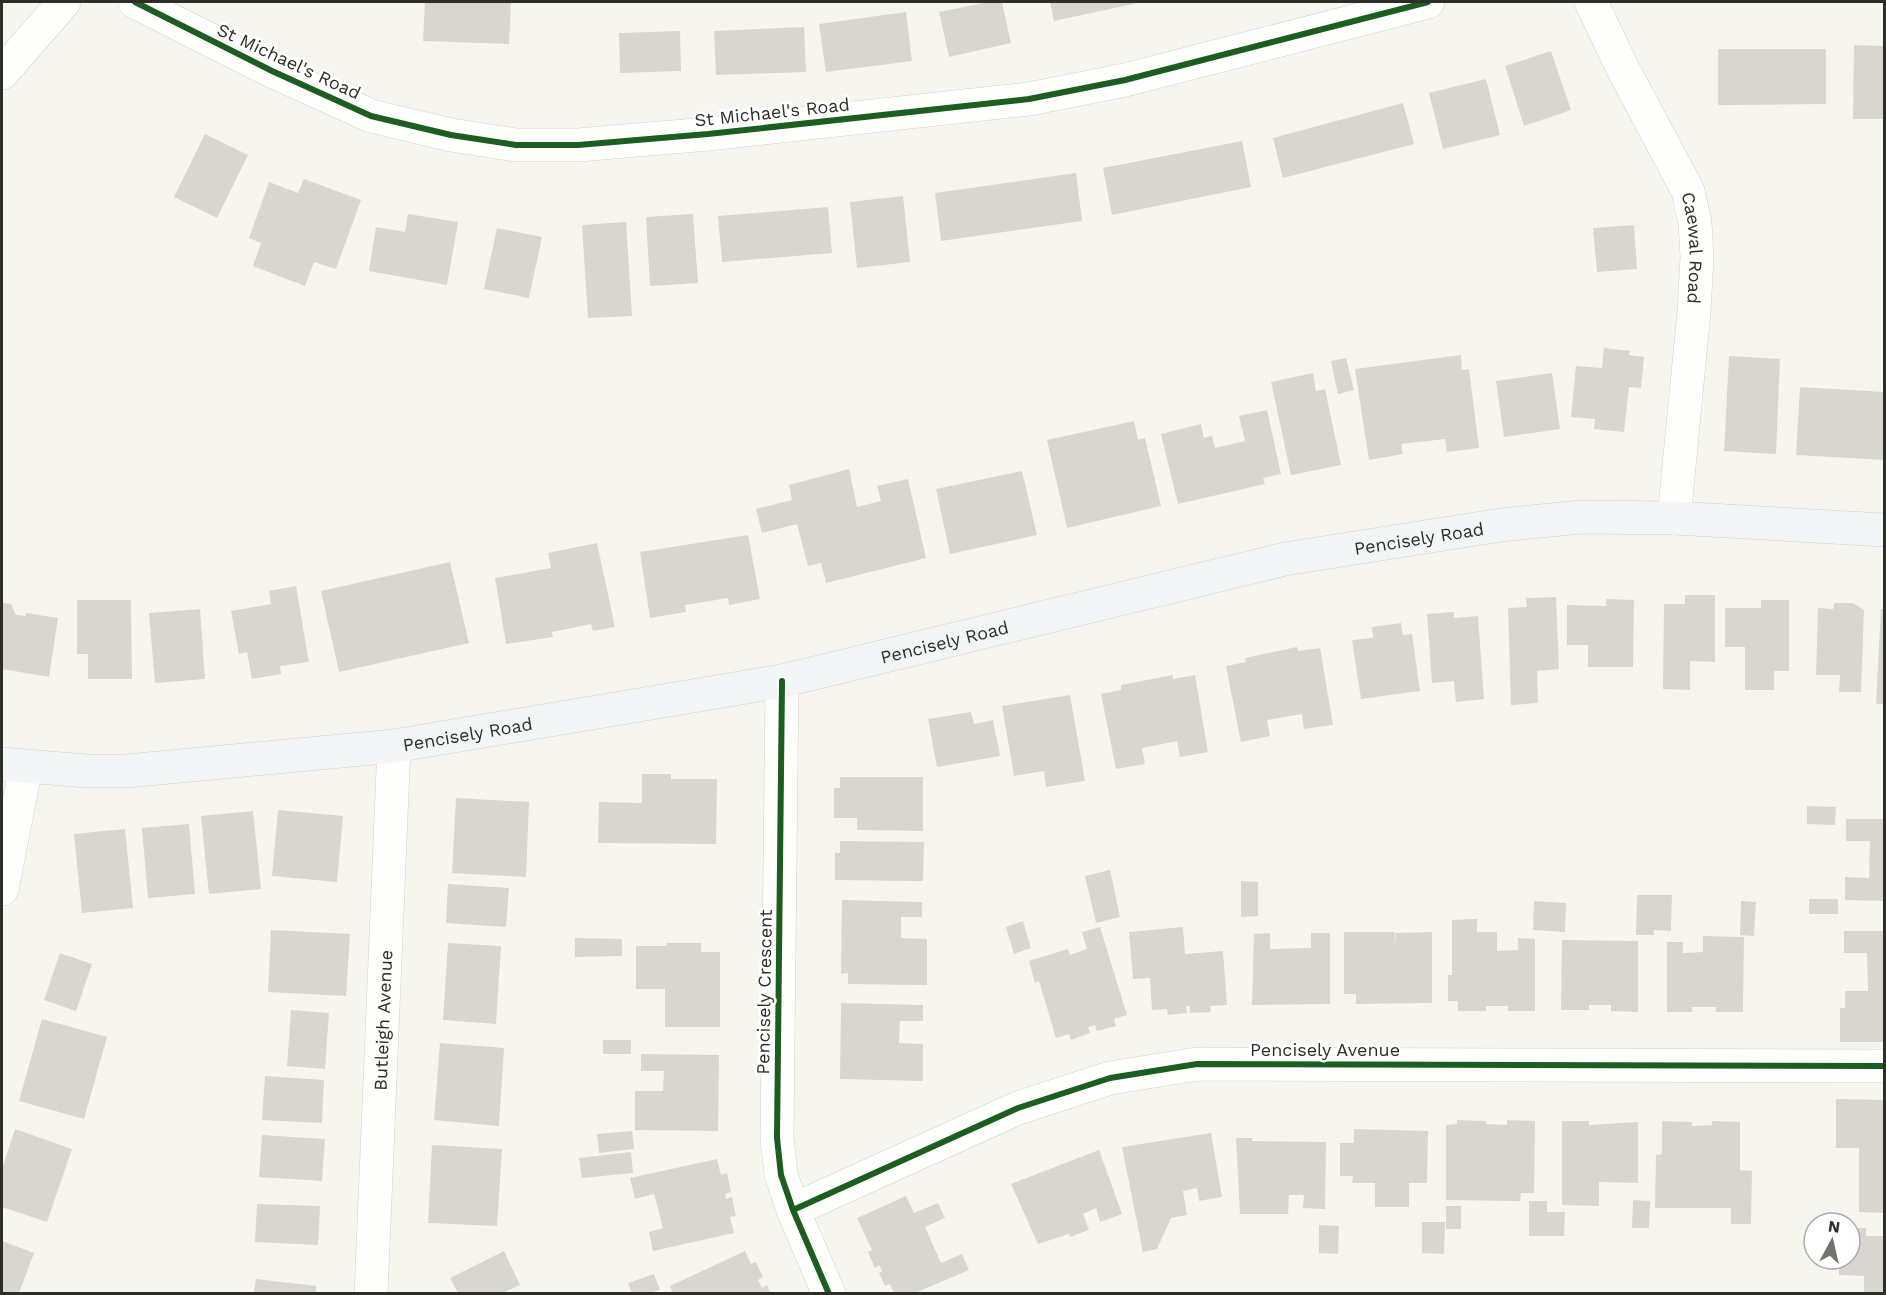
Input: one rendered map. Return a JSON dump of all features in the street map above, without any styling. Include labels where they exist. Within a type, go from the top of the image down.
[{"type":"main road","name":"Pencisely Road","points":[[14,765],[128,771],[394,746],[782,681],[1285,559],[1501,525],[1581,518],[1674,518],[1884,530]]},
{"type":"street","points":[[2,73],[64,2]]},
{"type":"street","name":"St Michael's Road","points":[[135,2],[272,71],[371,116],[451,135],[526,145],[578,145],[708,134],[1029,99],[1137,77],[1428,2]]},
{"type":"street","name":"Caewal Road","points":[[1598,4],[1623,69],[1688,191],[1695,223],[1697,256],[1694,312],[1674,518]]},
{"type":"street","name":"Pencisely Crescent","points":[[782,681],[777,1138],[781,1175],[793,1210],[829,1293]]},
{"type":"street","name":"Butleigh Avenue","points":[[371,1293],[394,746]]},
{"type":"street","points":[[2,889],[14,765]]},
{"type":"street","name":"Pencisely Avenue","points":[[793,1210],[1018,1108],[1110,1078],[1197,1064],[1884,1066]]},
{"type":"building","points":[[425,2],[511,2],[509,44],[423,41]]},
{"type":"building","points":[[989,2],[1002,2],[1011,43],[949,57],[939,12]]},
{"type":"building","points":[[1050,2],[1138,2],[1138,3],[1054,21]]},
{"type":"building","points":[[906,12],[912,61],[826,72],[819,24]]},
{"type":"building","points":[[804,27],[806,72],[716,75],[714,31]]},
{"type":"building","points":[[680,31],[681,71],[620,73],[619,33]]},
{"type":"building","points":[[1854,45],[1884,46],[1884,119],[1853,119]]},
{"type":"building","points":[[1718,49],[1826,49],[1826,104],[1718,105]]},
{"type":"building","points":[[1551,51],[1571,110],[1524,126],[1505,66]]},
{"type":"building","points":[[1486,79],[1500,135],[1443,149],[1429,93]]},
{"type":"building","points":[[1403,103],[1414,144],[1283,178],[1273,138]]},
{"type":"building","points":[[205,134],[248,155],[217,218],[174,197]]},
{"type":"building","points":[[1242,141],[1251,187],[1112,215],[1103,168]]},
{"type":"building","points":[[1076,173],[1082,221],[941,241],[935,193]]},
{"type":"building","points":[[304,179],[361,200],[336,269],[314,262],[305,286],[253,266],[261,243],[249,238],[269,182],[298,193]]},
{"type":"building","points":[[903,196],[910,262],[857,268],[850,202]]},
{"type":"building","points":[[828,207],[832,253],[722,262],[718,216]]},
{"type":"building","points":[[408,214],[458,222],[447,285],[369,271],[376,227],[405,232]]},
{"type":"building","points":[[693,214],[698,283],[650,286],[646,217]]},
{"type":"building","points":[[626,222],[632,316],[588,318],[582,225]]},
{"type":"building","points":[[1634,225],[1637,269],[1597,272],[1593,228]]},
{"type":"building","points":[[497,228],[542,237],[529,298],[484,289]]},
{"type":"building","points":[[1604,348],[1630,351],[1629,355],[1644,357],[1641,388],[1629,387],[1624,432],[1594,429],[1595,419],[1571,417],[1576,366],[1602,368]]},
{"type":"building","points":[[1461,355],[1462,370],[1469,369],[1479,448],[1447,452],[1445,439],[1401,444],[1403,454],[1369,460],[1355,369]]},
{"type":"building","points":[[1729,356],[1780,359],[1776,454],[1724,451]]},
{"type":"building","points":[[1346,358],[1354,390],[1338,394],[1331,361]]},
{"type":"building","points":[[1313,373],[1316,391],[1325,389],[1341,465],[1291,475],[1271,382]]},
{"type":"building","points":[[1552,373],[1560,429],[1504,437],[1496,381]]},
{"type":"building","points":[[1800,387],[1884,392],[1884,460],[1796,455]]},
{"type":"building","points":[[1267,410],[1281,474],[1263,478],[1265,484],[1178,504],[1161,434],[1201,424],[1204,438],[1212,436],[1215,448],[1245,441],[1239,416]]},
{"type":"building","points":[[1134,421],[1138,440],[1145,438],[1161,506],[1067,528],[1047,440]]},
{"type":"building","points":[[849,469],[857,507],[881,501],[877,486],[908,479],[926,558],[826,583],[821,563],[808,566],[797,524],[762,533],[756,509],[792,500],[789,485]]},
{"type":"building","points":[[1022,471],[1037,535],[950,554],[936,489]]},
{"type":"building","points":[[748,535],[760,599],[729,605],[728,598],[685,605],[686,612],[650,618],[640,552]]},
{"type":"building","points":[[597,543],[615,627],[593,631],[591,624],[552,632],[553,637],[506,644],[495,578],[551,568],[548,553]]},
{"type":"building","points":[[450,562],[469,643],[339,672],[321,591]]},
{"type":"building","points":[[296,586],[309,662],[280,666],[281,674],[252,679],[247,652],[239,654],[231,611],[271,604],[269,591]]},
{"type":"building","points":[[1685,595],[1715,595],[1715,662],[1690,661],[1690,690],[1663,689],[1664,604],[1685,604]]},
{"type":"building","points":[[1556,597],[1559,669],[1537,671],[1538,703],[1511,705],[1508,608],[1527,607],[1526,598]]},
{"type":"building","points":[[1606,599],[1634,600],[1633,667],[1588,667],[1588,645],[1567,645],[1567,605],[1606,606]]},
{"type":"building","points":[[77,600],[131,600],[132,679],[88,679],[88,654],[77,654]]},
{"type":"building","points":[[1761,600],[1789,600],[1789,671],[1774,671],[1774,690],[1745,690],[1745,647],[1725,647],[1725,608],[1761,608]]},
{"type":"building","points":[[2,603],[11,604],[16,615],[26,616],[26,613],[58,618],[49,677],[2,669]]},
{"type":"building","points":[[1834,603],[1853,603],[1864,610],[1861,692],[1839,692],[1840,675],[1816,675],[1818,608],[1833,609]]},
{"type":"building","points":[[200,609],[205,679],[155,683],[149,613]]},
{"type":"building","points":[[1881,609],[1884,609],[1884,704],[1876,704]]},
{"type":"building","points":[[1454,612],[1454,618],[1478,616],[1484,699],[1456,702],[1454,681],[1432,683],[1427,614]]},
{"type":"building","points":[[1401,623],[1403,635],[1412,634],[1420,691],[1361,699],[1352,640],[1373,638],[1372,627]]},
{"type":"building","points":[[1297,647],[1298,651],[1320,648],[1333,725],[1304,729],[1302,714],[1267,720],[1270,736],[1241,742],[1226,666],[1246,662],[1245,658]]},
{"type":"building","points":[[1173,675],[1173,679],[1195,675],[1208,752],[1180,757],[1177,741],[1142,748],[1145,764],[1116,769],[1101,694],[1121,690],[1121,685]]},
{"type":"building","points":[[1070,695],[1085,781],[1046,787],[1044,771],[1014,776],[1002,706]]},
{"type":"building","points":[[971,712],[974,724],[993,720],[1000,756],[937,767],[928,719]]},
{"type":"building","points":[[642,774],[671,774],[671,779],[717,779],[716,844],[598,843],[599,802],[642,803]]},
{"type":"building","points":[[840,777],[923,777],[923,831],[857,830],[857,818],[834,818],[834,788],[840,788]]},
{"type":"building","points":[[456,798],[529,802],[526,877],[452,873]]},
{"type":"building","points":[[1807,806],[1836,807],[1835,825],[1807,824]]},
{"type":"building","points":[[278,810],[343,816],[337,882],[272,876]]},
{"type":"building","points":[[253,811],[261,889],[209,894],[201,816]]},
{"type":"building","points":[[1846,819],[1884,819],[1884,901],[1845,900],[1845,877],[1869,878],[1870,841],[1846,841]]},
{"type":"building","points":[[189,824],[195,894],[148,898],[142,828]]},
{"type":"building","points":[[125,829],[133,908],[82,913],[74,834]]},
{"type":"building","points":[[840,841],[924,842],[923,881],[835,880],[835,853],[840,853]]},
{"type":"building","points":[[1110,870],[1120,917],[1096,923],[1085,876]]},
{"type":"building","points":[[1241,881],[1258,882],[1258,916],[1241,917]]},
{"type":"building","points":[[448,884],[509,888],[506,927],[446,923]]},
{"type":"building","points":[[1637,895],[1672,895],[1671,931],[1654,930],[1654,935],[1636,935]]},
{"type":"building","points":[[1809,899],[1838,899],[1838,914],[1809,914]]},
{"type":"building","points":[[842,900],[922,902],[922,917],[901,917],[901,938],[927,939],[927,985],[848,984],[848,973],[841,974]]},
{"type":"building","points":[[1534,901],[1566,903],[1565,932],[1533,930]]},
{"type":"building","points":[[1741,901],[1756,902],[1754,936],[1740,935]]},
{"type":"building","points":[[1477,919],[1477,932],[1497,932],[1497,951],[1518,950],[1518,938],[1535,939],[1535,1011],[1508,1011],[1508,1006],[1486,1006],[1486,1011],[1458,1011],[1458,1001],[1448,1001],[1448,975],[1452,975],[1452,920]]},
{"type":"building","points":[[1023,921],[1031,948],[1014,954],[1006,927]]},
{"type":"building","points":[[1100,927],[1127,1015],[1114,1019],[1116,1026],[1097,1031],[1095,1025],[1088,1027],[1090,1033],[1071,1040],[1069,1034],[1056,1038],[1039,981],[1035,983],[1029,961],[1068,949],[1070,955],[1087,949],[1082,932]]},
{"type":"building","points":[[1183,927],[1185,954],[1223,951],[1227,1005],[1210,1006],[1211,1012],[1190,1013],[1190,1006],[1186,1006],[1187,1013],[1168,1015],[1167,1009],[1152,1010],[1150,978],[1133,979],[1129,932]]},
{"type":"building","points":[[271,930],[350,934],[346,996],[268,992]]},
{"type":"building","points":[[1844,931],[1884,931],[1884,1042],[1840,1042],[1840,1008],[1845,1008],[1845,991],[1868,991],[1867,953],[1844,953]]},
{"type":"building","points":[[1344,932],[1395,932],[1394,948],[1396,933],[1432,932],[1432,1003],[1356,1004],[1356,994],[1344,994]]},
{"type":"building","points":[[1270,933],[1270,949],[1311,948],[1311,933],[1330,933],[1330,1004],[1252,1005],[1254,934]]},
{"type":"building","points":[[1703,936],[1744,937],[1743,1012],[1716,1012],[1716,1007],[1692,1007],[1692,1012],[1667,1012],[1667,942],[1683,942],[1683,953],[1703,952]]},
{"type":"building","points":[[575,938],[622,939],[622,956],[575,957]]},
{"type":"building","points":[[1562,940],[1638,941],[1638,1012],[1611,1011],[1611,1005],[1589,1005],[1589,1010],[1561,1010]]},
{"type":"building","points":[[448,943],[501,946],[496,1024],[443,1020]]},
{"type":"building","points":[[667,943],[701,943],[701,952],[720,952],[720,1027],[665,1027],[665,989],[636,989],[636,946],[666,946]]},
{"type":"building","points":[[60,953],[92,964],[76,1011],[44,1000]]},
{"type":"building","points":[[841,1003],[923,1005],[923,1021],[900,1021],[899,1043],[923,1044],[923,1081],[840,1079]]},
{"type":"building","points":[[291,1010],[329,1013],[325,1069],[287,1066]]},
{"type":"building","points":[[42,1019],[107,1037],[84,1119],[19,1101]]},
{"type":"building","points":[[603,1040],[631,1040],[631,1054],[603,1054]]},
{"type":"building","points":[[440,1043],[504,1048],[499,1126],[434,1120]]},
{"type":"building","points":[[641,1054],[719,1055],[718,1131],[635,1130],[635,1091],[663,1091],[664,1071],[641,1071]]},
{"type":"building","points":[[265,1076],[324,1080],[322,1123],[262,1120]]},
{"type":"building","points":[[1836,1099],[1884,1100],[1884,1213],[1859,1211],[1859,1148],[1836,1148]]},
{"type":"building","points":[[1457,1120],[1486,1121],[1486,1124],[1507,1125],[1507,1120],[1535,1121],[1534,1193],[1521,1193],[1520,1201],[1446,1200],[1446,1125],[1457,1124]]},
{"type":"building","points":[[1562,1121],[1589,1121],[1589,1125],[1638,1122],[1638,1183],[1599,1182],[1599,1206],[1562,1205]]},
{"type":"building","points":[[1662,1121],[1692,1122],[1692,1126],[1712,1125],[1712,1121],[1740,1122],[1740,1170],[1752,1171],[1751,1224],[1731,1224],[1731,1208],[1655,1208],[1656,1155],[1662,1154]]},
{"type":"building","points":[[15,1129],[72,1149],[47,1222],[2,1207],[2,1169]]},
{"type":"building","points":[[1354,1129],[1428,1131],[1427,1183],[1409,1183],[1409,1207],[1375,1207],[1375,1183],[1352,1183],[1353,1176],[1340,1176],[1340,1143],[1354,1143]]},
{"type":"building","points":[[632,1131],[634,1149],[599,1153],[597,1134]]},
{"type":"building","points":[[1211,1133],[1222,1197],[1199,1201],[1197,1188],[1183,1191],[1187,1215],[1171,1218],[1157,1249],[1143,1252],[1122,1147]]},
{"type":"building","points":[[262,1135],[325,1139],[322,1181],[259,1177]]},
{"type":"building","points":[[1236,1138],[1253,1138],[1252,1141],[1326,1142],[1325,1209],[1303,1208],[1304,1195],[1289,1195],[1288,1214],[1240,1214]]},
{"type":"building","points":[[432,1145],[502,1149],[497,1226],[428,1223]]},
{"type":"building","points":[[1099,1150],[1122,1214],[1100,1222],[1096,1208],[1083,1214],[1089,1230],[1038,1244],[1011,1184]]},
{"type":"building","points":[[631,1152],[633,1173],[582,1178],[579,1158]]},
{"type":"building","points":[[717,1159],[721,1175],[727,1173],[731,1192],[725,1194],[726,1199],[732,1197],[736,1216],[730,1217],[734,1233],[653,1251],[649,1232],[663,1228],[654,1194],[635,1199],[630,1178]]},
{"type":"building","points":[[906,1196],[914,1213],[938,1203],[945,1218],[925,1227],[941,1263],[962,1254],[969,1270],[915,1293],[894,1293],[890,1284],[885,1286],[879,1273],[882,1271],[879,1265],[875,1268],[868,1252],[872,1250],[857,1218]]},
{"type":"building","points":[[1633,1200],[1650,1201],[1649,1228],[1632,1228]]},
{"type":"building","points":[[1529,1201],[1547,1201],[1547,1212],[1565,1212],[1564,1236],[1529,1236]]},
{"type":"building","points":[[257,1204],[320,1206],[318,1245],[255,1242]]},
{"type":"building","points":[[1446,1206],[1461,1206],[1461,1229],[1446,1229]]},
{"type":"building","points":[[1422,1222],[1445,1222],[1444,1254],[1422,1253]]},
{"type":"building","points":[[1319,1225],[1339,1226],[1338,1254],[1319,1253]]},
{"type":"building","points":[[1862,1228],[1866,1228],[1866,1236],[1884,1236],[1884,1293],[1864,1293],[1864,1276],[1839,1275],[1839,1271],[1862,1271]]},
{"type":"building","points":[[2,1241],[34,1253],[19,1293],[2,1293]]},
{"type":"building","points":[[504,1251],[520,1285],[503,1293],[458,1293],[450,1278]]},
{"type":"building","points":[[745,1251],[751,1264],[756,1262],[763,1277],[758,1280],[762,1288],[767,1285],[770,1293],[673,1293],[670,1286]]},
{"type":"building","points":[[654,1274],[660,1290],[649,1293],[632,1293],[628,1283]]},
{"type":"building","points":[[256,1279],[316,1286],[316,1293],[254,1293]]},
{"type":"cycle path","points":[[135,2],[272,71],[371,116],[451,135],[516,145],[578,145],[708,134],[1029,99],[1125,80],[1428,2]]},
{"type":"cycle path","points":[[782,681],[777,1138],[781,1175],[793,1210],[829,1294]]},
{"type":"cycle path","points":[[793,1210],[1018,1108],[1110,1078],[1197,1064],[1884,1066]]}]
